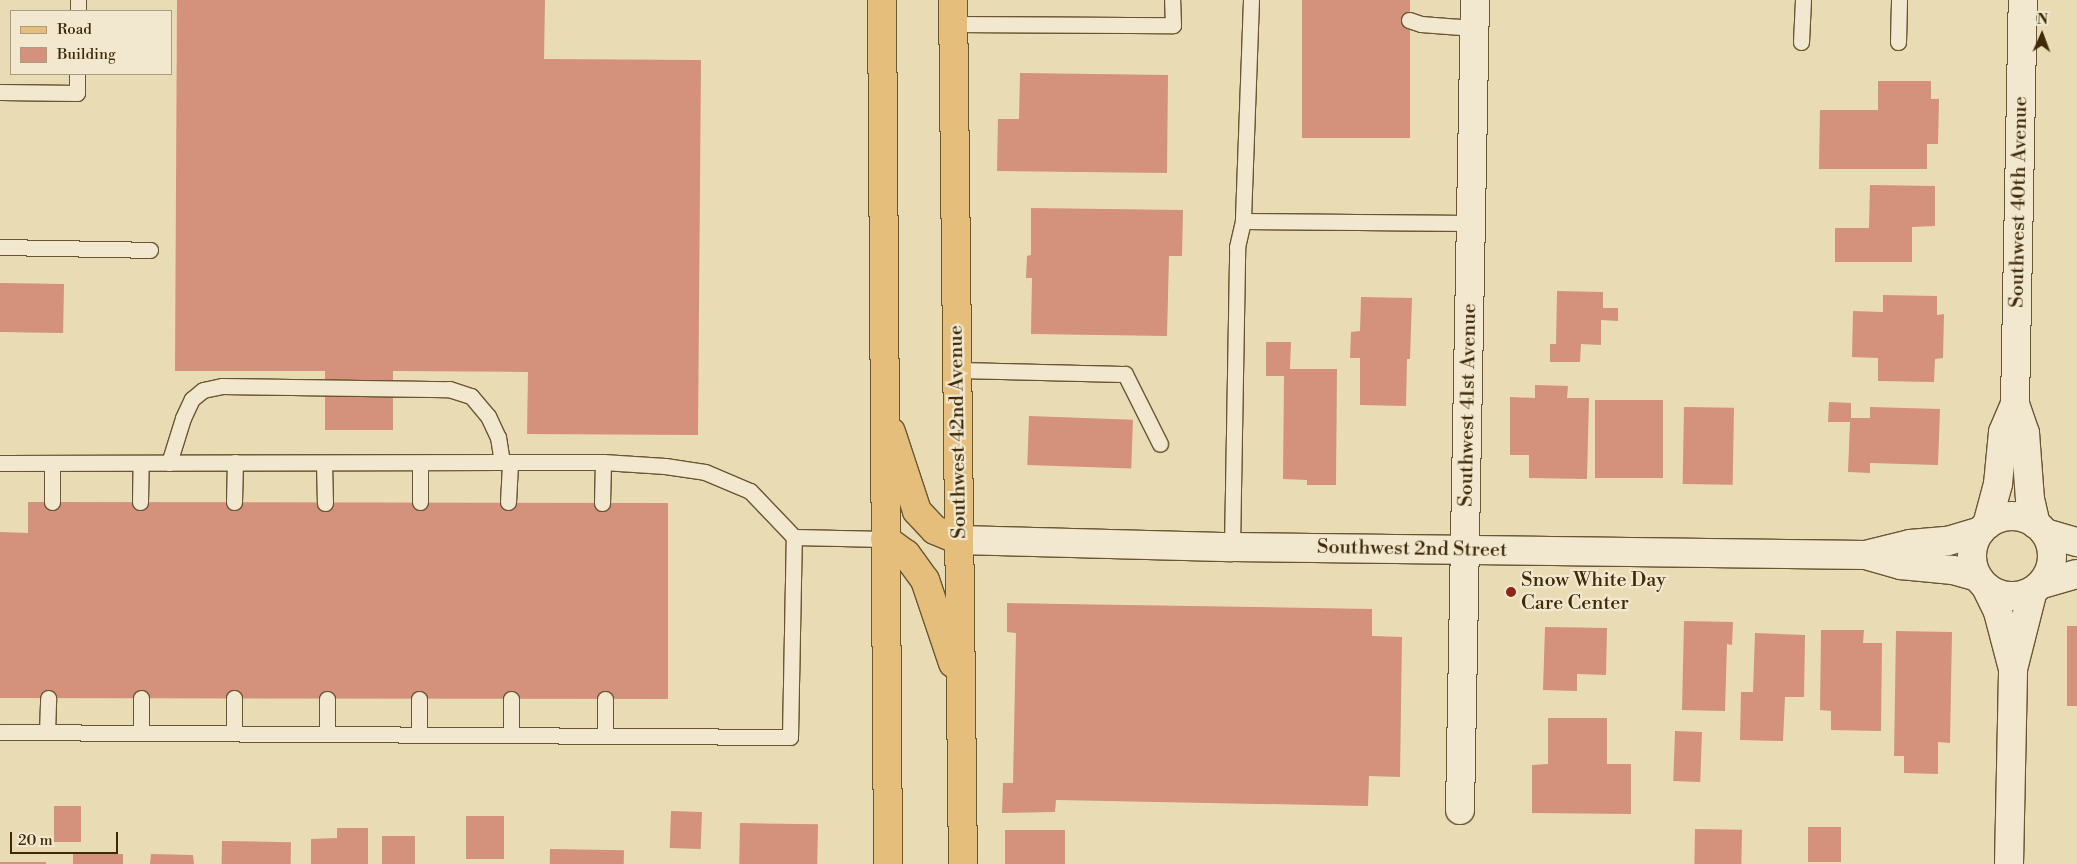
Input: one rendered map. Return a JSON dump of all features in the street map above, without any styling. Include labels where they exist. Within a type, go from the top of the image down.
[{"type":"main road","points":[[882,0],[883,409],[888,864]]},
{"type":"main road","name":"Southwest 42nd Avenue","points":[[953,12],[963,864]]},
{"type":"main road","points":[[883,409],[918,511],[935,530],[959,540]]},
{"type":"main road","points":[[885,539],[906,554],[925,580],[961,686]]},
{"type":"street","name":"Southwest 41st Avenue","points":[[1460,810],[1475,0]]},
{"type":"street","name":"Southwest 40th Avenue","points":[[2009,864],[2014,669],[2038,587],[2050,570],[2052,558],[2051,545],[2041,529],[2030,499],[2025,433],[2015,404],[2023,0]]},
{"type":"street","name":"Southwest 40th Avenue","points":[[2014,669],[1998,612],[1972,566],[1971,554],[1984,528],[1998,484],[2003,432],[2015,404]]},
{"type":"street","points":[[1984,528],[1998,518],[2012,516],[2025,518],[2041,529],[2077,542]]},
{"type":"street","name":"Southwest 2nd Street","points":[[959,540],[1232,547],[1865,555],[1910,544],[1948,541],[1984,528]]},
{"type":"street","name":"Southwest 2nd Street","points":[[1865,555],[1901,565],[1953,570],[1982,582]]},
{"type":"street","points":[[1982,582],[1998,594],[2024,595],[2038,587],[2077,574]]},
{"type":"lane","points":[[953,12],[1173,25],[1172,0]]},
{"type":"lane","points":[[1232,547],[1237,247],[1243,221],[1252,0]]},
{"type":"lane","points":[[1801,42],[1803,0]]},
{"type":"lane","points":[[1898,42],[1899,0]]},
{"type":"lane","points":[[1409,20],[1421,24],[1474,28]]},
{"type":"lane","points":[[0,92],[77,93],[77,75]]},
{"type":"lane","points":[[1243,221],[1471,223]]},
{"type":"lane","points":[[0,247],[150,250]]},
{"type":"lane","points":[[958,370],[1124,374],[1160,444]]},
{"type":"lane","points":[[169,462],[183,418],[192,399],[203,390],[222,386],[449,390],[471,396],[488,416],[498,437],[506,462],[508,502]]},
{"type":"lane","points":[[234,502],[235,462]]},
{"type":"lane","points":[[602,503],[603,462]]},
{"type":"lane","points":[[0,463],[603,462],[665,466],[705,472],[750,491],[794,537],[790,737],[419,733],[0,732]]},
{"type":"lane","points":[[52,463],[52,502]]},
{"type":"lane","points":[[140,502],[141,463]]},
{"type":"lane","points":[[324,463],[325,502]]},
{"type":"lane","points":[[420,463],[420,502]]},
{"type":"lane","points":[[794,537],[885,539]]},
{"type":"lane","points":[[47,732],[48,698]]},
{"type":"lane","points":[[141,698],[141,733]]},
{"type":"lane","points":[[234,698],[234,734]]},
{"type":"lane","points":[[327,699],[327,734]]},
{"type":"lane","points":[[419,699],[419,733]]},
{"type":"lane","points":[[510,734],[511,699]]},
{"type":"lane","points":[[605,699],[605,735]]},
{"type":"building","points":[[177,0],[545,0],[544,59],[701,60],[698,435],[527,434],[528,372],[393,371],[393,430],[325,430],[325,371],[175,371]]},
{"type":"building","points":[[1302,0],[1410,0],[1410,138],[1302,138]]},
{"type":"building","points":[[1020,73],[1168,75],[1167,173],[997,171],[998,119],[1019,119]]},
{"type":"building","points":[[1878,81],[1931,81],[1931,99],[1939,99],[1938,144],[1927,144],[1927,169],[1819,169],[1820,110],[1878,110]]},
{"type":"building","points":[[1870,185],[1935,186],[1935,226],[1912,227],[1912,262],[1835,262],[1835,228],[1869,228]]},
{"type":"building","points":[[1031,208],[1183,210],[1182,256],[1169,256],[1167,336],[1031,334],[1032,278],[1026,278],[1027,256],[1031,255]]},
{"type":"building","points":[[0,283],[64,284],[63,333],[0,332]]},
{"type":"building","points":[[1557,291],[1603,292],[1603,308],[1618,308],[1618,321],[1601,320],[1601,345],[1581,344],[1580,362],[1550,362],[1550,344],[1556,344]]},
{"type":"building","points":[[1883,295],[1937,296],[1937,315],[1944,314],[1943,358],[1935,359],[1934,382],[1878,381],[1878,358],[1852,357],[1853,311],[1883,312]]},
{"type":"building","points":[[1361,297],[1412,298],[1410,359],[1407,359],[1406,406],[1360,405],[1360,358],[1350,358],[1351,332],[1360,331]]},
{"type":"building","points":[[1266,342],[1291,342],[1290,369],[1337,369],[1336,485],[1307,485],[1307,480],[1283,479],[1284,376],[1266,376]]},
{"type":"building","points":[[1535,385],[1568,386],[1567,398],[1589,398],[1587,479],[1529,478],[1529,455],[1510,455],[1510,397],[1535,398]]},
{"type":"building","points":[[1595,400],[1663,400],[1663,478],[1595,478]]},
{"type":"building","points":[[1829,402],[1851,403],[1851,418],[1870,418],[1870,407],[1940,409],[1938,465],[1870,463],[1870,473],[1848,472],[1850,422],[1828,422]]},
{"type":"building","points":[[1684,407],[1734,408],[1733,485],[1683,484]]},
{"type":"building","points":[[1029,416],[1133,420],[1131,469],[1027,465]]},
{"type":"building","points":[[28,502],[668,503],[668,699],[0,698],[0,532],[28,533]]},
{"type":"building","points":[[1007,603],[1372,609],[1372,636],[1402,637],[1400,777],[1369,776],[1368,806],[1056,800],[1055,812],[1002,813],[1003,783],[1013,783],[1016,633],[1007,632]]},
{"type":"building","points":[[1684,621],[1733,622],[1732,645],[1727,644],[1725,711],[1682,710]]},
{"type":"building","points":[[2067,626],[2077,626],[2077,706],[2067,706]]},
{"type":"building","points":[[1545,627],[1607,628],[1606,675],[1577,674],[1577,691],[1543,690]]},
{"type":"building","points":[[1821,630],[1864,630],[1863,643],[1882,643],[1881,731],[1831,730],[1831,711],[1820,710]]},
{"type":"building","points":[[1896,631],[1952,632],[1950,743],[1938,742],[1938,774],[1904,773],[1904,756],[1894,756]]},
{"type":"building","points":[[1755,633],[1805,635],[1804,697],[1785,697],[1783,741],[1740,740],[1741,692],[1753,692]]},
{"type":"building","points":[[1548,718],[1607,718],[1607,764],[1631,764],[1631,814],[1532,813],[1532,765],[1548,764]]},
{"type":"building","points":[[1675,731],[1702,732],[1700,782],[1673,781]]},
{"type":"building","points":[[54,806],[81,806],[81,842],[54,842]]},
{"type":"building","points":[[671,811],[702,812],[701,849],[670,848]]},
{"type":"building","points":[[466,816],[504,816],[504,859],[466,859]]},
{"type":"building","points":[[740,823],[818,824],[817,864],[739,864]]},
{"type":"building","points":[[1808,827],[1841,827],[1841,862],[1808,862]]},
{"type":"building","points":[[337,828],[368,828],[368,864],[311,864],[311,839],[337,838]]},
{"type":"building","points":[[1695,829],[1742,830],[1741,864],[1694,864]]},
{"type":"building","points":[[1005,830],[1065,830],[1065,864],[1005,864]]},
{"type":"building","points":[[382,836],[415,836],[415,864],[382,864]]},
{"type":"building","points":[[222,841],[291,842],[291,864],[222,864]]},
{"type":"building","points":[[550,849],[624,850],[624,864],[550,864]]},
{"type":"building","points":[[73,854],[123,854],[123,864],[73,864]]},
{"type":"building","points":[[151,854],[193,855],[194,864],[150,864]]},
{"type":"building","points":[[0,862],[46,862],[46,864],[0,864]]},
{"type":"place","name":"Snow White Day Care Center","points":[[1511,592]]}]
